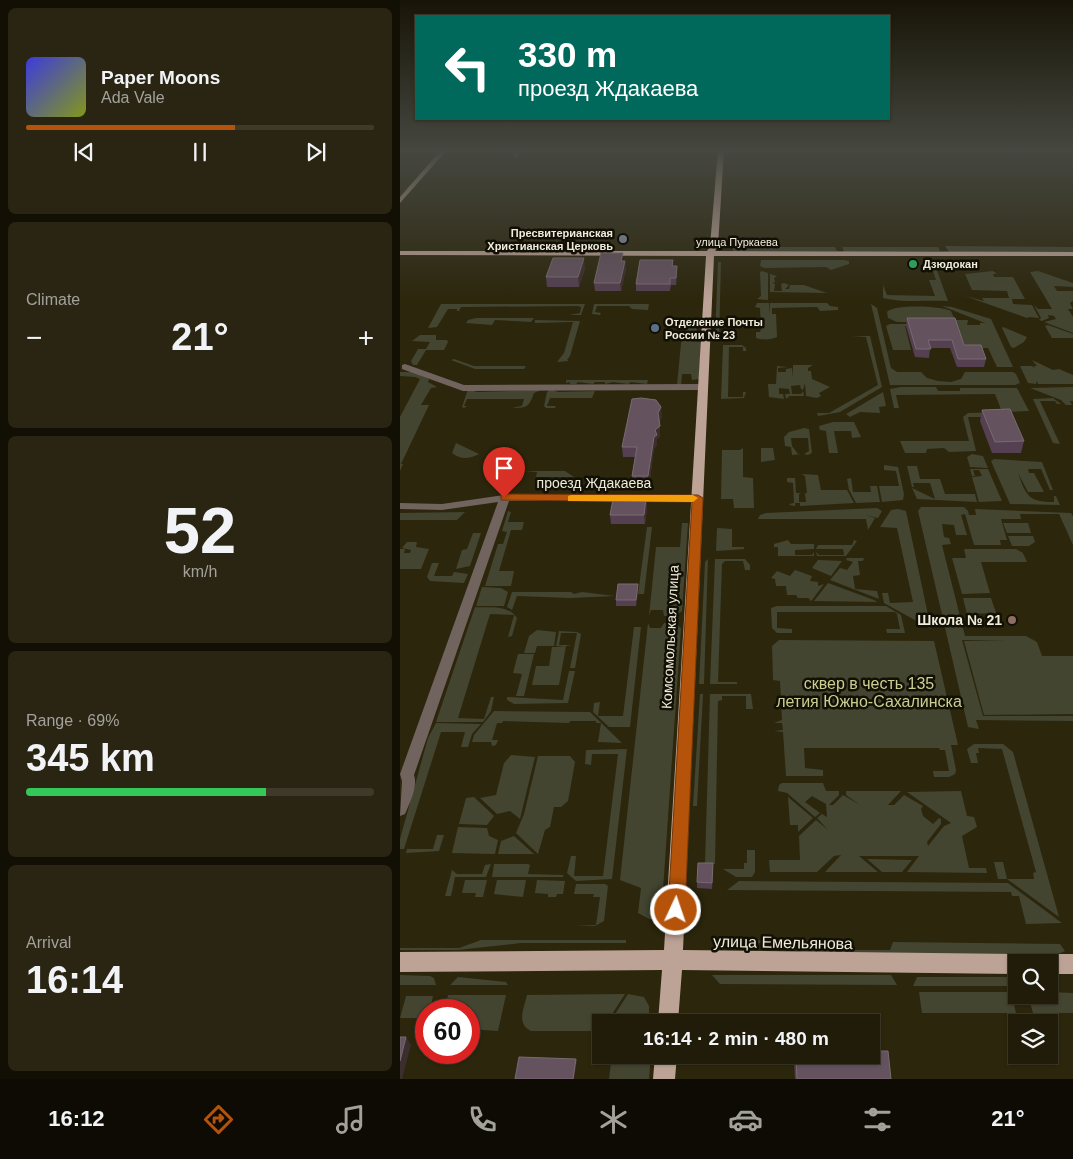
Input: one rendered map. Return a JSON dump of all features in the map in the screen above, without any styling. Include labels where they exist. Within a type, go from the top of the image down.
[{"type":"main road","name":"Комсомольская улица","points":[[710,200],[706,245],[710,253]]},
{"type":"main road","name":"Комсомольская улица","points":[[669,1014],[710,253],[714,246],[717,200]]},
{"type":"main road","name":"улица Пуркаева","points":[[400,253],[1073,254]]},
{"type":"main road","name":"улица Емельянова","points":[[400,962],[673,960],[1008,964]]},
{"type":"main road","points":[[1058,964],[1073,964]]},
{"type":"main road","points":[[664,1079],[665,1064]]},
{"type":"street","points":[[405,368],[463,388],[704,387]]},
{"type":"street","points":[[400,809],[409,781],[407,775],[502,509],[504,498]]},
{"type":"street","name":"проезд Ждакаева","points":[[400,506],[442,507],[504,498],[698,498]]},
{"type":"green space","points":[[945,246],[1073,247],[1073,253],[949,252]]},
{"type":"green space","points":[[733,247],[835,247],[837,251],[733,252]]},
{"type":"green space","points":[[842,247],[938,247],[940,251],[844,252]]},
{"type":"green space","points":[[761,260],[844,260],[849,261],[849,264],[831,270],[826,267],[764,268],[760,266]]},
{"type":"green space","points":[[718,262],[721,262],[719,340],[715,337]]},
{"type":"green space","points":[[931,265],[935,265],[948,301],[907,301],[883,298],[883,285],[887,295],[935,296],[929,280],[936,280]]},
{"type":"green space","points":[[993,271],[997,274],[993,274],[994,277],[1013,277],[1025,299],[1012,299],[1013,304],[1032,305],[1039,318],[1027,318],[965,296],[984,301],[982,298],[1009,298],[1007,291],[972,290],[965,274]]},
{"type":"green space","points":[[1038,271],[1073,283],[1073,287],[1054,286],[1057,291],[1073,291],[1073,301],[1070,303],[1073,309],[1068,309],[1073,317],[1073,333],[1044,322],[1056,319],[1054,316],[1048,315],[1049,318],[1042,321],[1039,320],[1041,318],[1034,305],[1038,309],[1052,309],[1030,272]]},
{"type":"green space","points":[[760,272],[768,273],[768,300],[757,299],[761,296]]},
{"type":"green space","points":[[770,274],[777,276],[774,278],[775,282],[772,283],[775,284],[774,291],[782,291],[781,284],[784,283],[789,285],[785,289],[789,289],[790,285],[804,285],[827,293],[770,292]]},
{"type":"green space","points":[[757,303],[769,303],[769,315],[770,303],[827,303],[830,306],[838,307],[838,310],[820,311],[817,307],[772,308],[772,314],[776,314],[777,337],[761,339],[756,338],[756,332],[760,332],[761,329],[760,308],[755,307]]},
{"type":"green space","points":[[441,304],[585,304],[581,315],[569,315],[580,313],[581,307],[578,306],[461,307],[459,311],[457,309],[448,309],[437,327],[428,328]]},
{"type":"green space","points":[[594,304],[649,304],[648,310],[632,309],[629,306],[597,306],[595,312],[601,313],[600,315],[592,314]]},
{"type":"green space","points":[[871,304],[877,308],[891,368],[897,372],[921,372],[927,378],[951,382],[961,379],[965,372],[1013,372],[1020,383],[1015,385],[890,385]]},
{"type":"green space","points":[[942,306],[952,307],[991,319],[1013,367],[997,367],[988,348],[969,348],[962,345],[954,324],[958,323],[897,322],[888,318],[887,312],[891,309],[907,307],[937,308],[951,311],[955,320],[968,320],[967,325],[985,323]]},
{"type":"green space","points":[[476,318],[534,318],[531,322],[495,320],[492,325],[466,323],[468,320]]},
{"type":"green space","points":[[535,320],[580,321],[570,356],[567,360],[569,361],[557,362],[564,353],[573,322],[535,323]]},
{"type":"green space","points":[[890,324],[934,324],[937,326],[905,326],[911,350],[893,350],[886,326]]},
{"type":"green space","points":[[1048,325],[1073,334],[1073,338],[1052,338],[1045,326]]},
{"type":"green space","points":[[696,327],[701,344],[699,379],[692,380],[691,374],[682,374],[681,385],[677,385],[682,333],[686,332],[686,328]]},
{"type":"green space","points":[[1002,328],[1027,337],[1024,342],[1014,348],[1011,347]]},
{"type":"green space","points":[[420,335],[436,335],[436,340],[447,340],[448,342],[444,350],[426,350],[417,365],[413,365],[411,361],[418,349],[426,349],[430,342],[412,341]]},
{"type":"green space","points":[[852,336],[870,336],[882,387],[840,412],[818,416],[817,413],[829,413],[878,385],[866,337]]},
{"type":"green space","points":[[723,345],[742,345],[746,348],[746,351],[743,351],[743,347],[729,347],[728,397],[743,397],[743,392],[746,392],[744,398],[721,399]]},
{"type":"green space","points":[[454,359],[474,366],[526,366],[524,369],[475,369],[451,360]]},
{"type":"green space","points":[[1032,360],[1053,370],[1059,369],[1073,375],[1073,384],[1038,384],[1037,381],[1036,384],[1028,383],[1020,366],[1032,366],[1035,368],[1034,366],[1037,366]]},
{"type":"green space","points":[[793,365],[813,365],[808,368],[808,371],[811,371],[812,379],[830,387],[819,393],[821,396],[817,398],[806,396],[805,383],[803,390],[800,385],[791,386],[792,394],[801,394],[803,391],[804,396],[790,396],[786,399],[785,394],[790,394],[789,389],[779,388],[779,394],[783,394],[784,399],[769,397],[768,384],[776,384],[777,366],[788,367],[778,368],[778,372],[786,372],[786,369],[792,368],[793,378]]},
{"type":"green space","points":[[400,372],[414,372],[429,379],[428,382],[437,387],[431,388],[421,405],[429,405],[401,464],[403,464],[400,471],[400,417],[420,379],[400,376]]},
{"type":"green space","points":[[566,380],[648,380],[647,384],[613,382],[605,384],[605,382],[595,382],[593,384],[578,382],[570,384],[570,382],[566,383]]},
{"type":"green space","points":[[901,387],[936,387],[938,391],[960,391],[960,388],[1017,388],[1029,411],[1008,412],[1005,417],[968,417],[976,451],[949,452],[944,448],[927,449],[926,453],[905,453],[900,441],[969,441],[963,417],[968,413],[1002,412],[995,394],[896,395],[899,408],[894,408],[890,389]]},
{"type":"green space","points":[[1073,387],[1073,401],[1070,401],[1072,405],[1066,405],[1061,400],[1030,388]]},
{"type":"green space","points":[[468,389],[477,392],[541,390],[534,393],[527,406],[521,408],[512,408],[522,406],[524,399],[467,399],[464,406],[467,406],[464,408],[462,407]]},
{"type":"green space","points":[[551,389],[558,392],[595,391],[592,398],[550,398],[547,406],[556,406],[555,408],[546,408],[544,406],[547,392]]},
{"type":"green space","points":[[883,392],[886,406],[879,407],[880,413],[860,412],[850,417],[846,414]]},
{"type":"green space","points":[[1053,398],[1061,404],[1057,404],[1055,401],[1040,401],[1060,444],[1053,443],[1033,399]]},
{"type":"green space","points":[[833,422],[854,422],[861,437],[852,438],[851,431],[834,431],[838,453],[829,453],[826,431],[820,430],[819,426]]},
{"type":"green space","points":[[804,428],[809,429],[812,453],[804,454],[809,451],[808,438],[791,438],[792,446],[798,454],[802,454],[792,455],[791,447],[785,446],[784,437],[789,432]]},
{"type":"green space","points":[[456,443],[479,454],[472,457],[459,457],[452,453]]},
{"type":"green space","points":[[743,448],[743,477],[753,478],[754,508],[734,508],[733,499],[721,499],[722,450],[740,450]]},
{"type":"green space","points":[[761,448],[773,448],[775,460],[761,462]]},
{"type":"green space","points":[[972,454],[983,456],[988,468],[970,467],[967,457]]},
{"type":"green space","points":[[994,459],[1042,462],[1053,490],[1050,490],[1041,469],[1028,469],[1029,473],[1034,473],[1044,492],[1028,492],[1018,473],[1023,487],[1030,496],[1039,501],[1054,502],[1054,496],[1056,496],[1060,505],[1010,504],[991,461]]},
{"type":"green space","points":[[884,465],[898,467],[904,494],[903,500],[882,502],[879,486],[899,486],[896,471],[884,470]]},
{"type":"green space","points":[[907,466],[917,466],[920,479],[940,479],[945,494],[975,494],[977,502],[917,499],[912,488],[935,499],[930,483],[913,483],[914,487],[912,487]]},
{"type":"green space","points":[[970,469],[988,469],[1002,501],[979,502],[972,477],[982,476],[979,470],[973,470],[975,476],[972,476]]},
{"type":"green space","points":[[524,471],[565,471],[574,477],[536,477],[537,472]]},
{"type":"green space","points":[[801,474],[818,475],[821,490],[847,490],[854,503],[800,506],[800,503],[795,503],[795,506],[790,505],[794,503],[793,483],[787,482],[787,478],[795,478],[796,493],[801,493],[799,494],[799,502],[806,502],[805,494],[803,494],[807,493],[805,476]]},
{"type":"green space","points":[[851,478],[853,492],[871,492],[870,486],[877,486],[880,502],[856,503],[849,490],[847,479]]},
{"type":"green space","points":[[921,507],[964,507],[969,515],[976,515],[975,509],[1071,513],[1073,516],[1073,545],[1059,514],[1020,514],[1021,519],[1001,519],[1007,540],[1000,540],[1001,545],[974,545],[965,514],[961,515],[967,535],[956,535],[954,525],[942,524],[944,537],[949,538],[951,544],[942,545],[965,636],[1026,636],[1037,642],[1042,656],[1073,656],[1073,714],[984,715],[964,641],[1007,640],[962,640],[983,716],[1073,716],[1073,721],[976,720],[979,729],[968,727],[918,511]]},
{"type":"green space","points":[[877,508],[882,511],[878,518],[865,515],[875,518],[868,530],[866,519],[758,519],[760,515],[766,513]]},
{"type":"green space","points":[[891,510],[906,511],[931,629],[884,603],[882,593],[888,593],[890,603],[913,602],[897,528],[880,527]]},
{"type":"green space","points":[[508,511],[511,512],[508,522],[524,522],[522,530],[511,530],[499,571],[514,571],[511,586],[485,586],[498,544],[503,544],[507,532],[502,531]]},
{"type":"green space","points":[[465,512],[457,520],[400,520],[400,513]]},
{"type":"green space","points":[[682,523],[688,523],[682,611],[676,615],[664,616],[663,610],[651,610],[649,616],[656,547],[680,547]]},
{"type":"green space","points":[[1003,523],[1028,523],[1031,533],[1007,533]]},
{"type":"green space","points":[[647,527],[652,527],[644,594],[638,594]]},
{"type":"green space","points":[[717,528],[732,529],[732,547],[744,547],[744,549],[716,551]]},
{"type":"green space","points":[[473,533],[481,533],[470,566],[456,569],[462,550],[467,549]]},
{"type":"green space","points":[[1008,536],[1033,536],[1035,542],[1029,546],[1012,546]]},
{"type":"green space","points":[[788,540],[791,544],[814,544],[814,549],[795,550],[795,555],[812,555],[814,552],[814,556],[778,556],[778,547],[774,547],[774,544]]},
{"type":"green space","points":[[854,540],[857,541],[846,556],[817,556],[816,552],[819,555],[844,555],[843,549],[816,549],[818,545],[852,545]]},
{"type":"green space","points":[[407,542],[417,542],[416,547],[429,549],[421,569],[400,569],[400,549],[405,549],[404,553],[410,553],[411,550],[402,548]]},
{"type":"green space","points":[[964,549],[1016,549],[1023,553],[1027,562],[981,562],[990,593],[962,594],[952,558],[966,558]]},
{"type":"green space","points":[[847,558],[864,558],[863,561],[858,561],[860,575],[853,576],[855,589],[877,591],[879,599],[830,580],[840,568],[847,570],[853,562],[846,560]]},
{"type":"green space","points":[[708,559],[704,684],[699,684],[705,562]]},
{"type":"green space","points":[[715,559],[745,559],[750,565],[750,570],[745,570],[743,561],[725,561],[722,564],[718,682],[737,682],[737,684],[710,684]]},
{"type":"green space","points":[[818,560],[842,561],[831,576],[812,568]]},
{"type":"green space","points":[[432,563],[439,563],[434,576],[452,576],[454,572],[468,574],[464,583],[430,581],[427,577]]},
{"type":"green space","points":[[795,570],[812,576],[810,581],[818,582],[818,586],[824,584],[812,600],[810,601],[809,598],[798,598],[796,595],[787,595],[786,586],[776,586],[775,579],[771,578],[777,571],[790,576]]},
{"type":"green space","points":[[828,583],[874,600],[877,602],[814,601]]},
{"type":"green space","points":[[482,587],[501,588],[508,592],[504,606],[476,606]]},
{"type":"green space","points":[[512,592],[571,592],[574,594],[582,592],[615,596],[571,598],[517,596],[512,610],[507,607]]},
{"type":"green space","points":[[963,598],[991,598],[996,613],[967,614]]},
{"type":"green space","points":[[777,606],[886,606],[901,615],[905,633],[887,633],[886,629],[900,629],[895,612],[777,612],[777,628],[792,629],[792,633],[777,633],[772,628],[771,608]]},
{"type":"green space","points":[[475,607],[492,607],[503,609],[514,615],[490,614],[458,718],[484,719],[491,697],[494,697],[491,711],[483,722],[436,722]]},
{"type":"green space","points":[[514,615],[517,618],[512,636],[508,637]]},
{"type":"green space","points":[[648,623],[650,628],[661,628],[664,623],[674,623],[681,628],[661,919],[649,919],[638,913],[641,888],[620,880]]},
{"type":"green space","points":[[634,627],[641,627],[630,727],[609,727],[593,712],[594,703],[600,702],[598,716],[623,716]]},
{"type":"green space","points":[[537,630],[556,632],[554,646],[537,646],[535,653],[524,653],[529,636]]},
{"type":"green space","points":[[559,631],[577,632],[581,634],[575,668],[570,668],[577,633],[561,633],[559,645],[572,645],[566,647],[556,646]]},
{"type":"green space","name":"сквер в честь 135 летия Южно-Сахалинска","points":[[779,640],[934,641],[958,745],[951,745],[956,770],[955,774],[949,777],[934,777],[933,771],[949,771],[945,750],[940,750],[939,748],[804,748],[805,768],[823,770],[823,776],[786,776],[783,732],[774,731],[783,730],[782,723],[774,723],[782,720],[780,681],[773,680],[772,646]]},
{"type":"green space","points":[[552,647],[566,647],[559,685],[532,685],[536,666],[549,666]]},
{"type":"green space","points":[[518,654],[534,654],[524,696],[516,696],[522,674],[513,673]]},
{"type":"green space","points":[[569,671],[575,671],[568,703],[514,704],[507,700],[507,697],[563,700]]},
{"type":"green space","points":[[700,694],[703,694],[697,806],[693,806]]},
{"type":"green space","points":[[710,694],[751,694],[753,709],[746,709],[746,696],[722,696],[722,700],[718,701],[715,864],[705,864]]},
{"type":"green space","points":[[494,711],[590,712],[622,743],[598,742],[601,723],[596,723],[596,721],[570,721],[569,723],[503,721],[502,723],[497,723],[492,740],[498,740],[496,745],[492,746],[491,742],[472,742],[474,735]]},
{"type":"green space","points":[[436,723],[481,724],[472,734],[468,747],[461,747],[465,732],[441,732],[404,849],[400,849],[400,839],[428,738]]},
{"type":"green space","points":[[974,744],[1003,744],[1013,752],[1059,917],[1007,879],[1034,879],[1033,873],[1036,872],[1002,749],[978,748],[979,753],[976,753],[978,763],[971,763],[967,749]]},
{"type":"green space","points":[[627,749],[612,879],[576,881],[567,873],[571,856],[576,856],[574,876],[603,876],[618,754],[592,754],[591,765],[585,764],[586,750]]},
{"type":"green space","points":[[511,755],[535,757],[520,819],[510,811],[497,814],[480,798],[496,795],[504,763]]},
{"type":"green space","points":[[538,756],[570,756],[575,762],[568,801],[561,807],[554,807],[550,827],[545,830],[538,854],[516,833],[524,814]]},
{"type":"green space","points":[[782,783],[823,783],[826,791],[839,791],[839,795],[829,805],[833,805],[843,795],[860,805],[846,795],[846,791],[901,791],[888,805],[894,805],[904,795],[923,806],[921,809],[923,816],[933,824],[939,818],[941,819],[941,824],[927,842],[928,846],[944,826],[951,823],[907,792],[961,791],[967,816],[974,817],[977,827],[962,836],[969,868],[986,868],[987,873],[907,872],[919,856],[859,856],[878,872],[825,872],[841,855],[834,856],[817,872],[770,872],[769,860],[800,860],[799,836],[816,820],[828,830],[817,818],[822,814],[827,817],[826,804],[812,796],[805,802],[820,813],[815,817],[787,793],[778,791],[779,785]]},
{"type":"green space","points":[[474,797],[494,816],[487,825],[459,824],[466,798]]},
{"type":"green space","points":[[788,797],[813,818],[798,832],[798,825],[790,825]]},
{"type":"green space","points":[[458,827],[487,828],[489,836],[498,840],[495,854],[452,853]]},
{"type":"green space","points":[[437,835],[444,835],[439,851],[406,853],[407,849],[433,849]]},
{"type":"green space","points":[[514,836],[534,854],[498,854],[501,841]]},
{"type":"green space","points":[[747,850],[755,850],[755,872],[752,877],[736,877],[723,869],[744,869],[744,863],[747,863]]},
{"type":"green space","points":[[867,859],[912,860],[902,872],[882,872]]},
{"type":"green space","points":[[994,862],[1003,862],[1007,879],[998,879]]},
{"type":"green space","points":[[491,864],[486,877],[455,877],[451,896],[445,896],[452,870],[457,874],[482,874],[485,865]]},
{"type":"green space","points":[[494,864],[528,864],[530,865],[528,874],[563,875],[563,877],[492,877]]},
{"type":"green space","points":[[465,880],[487,880],[483,897],[475,897],[476,893],[462,893]]},
{"type":"green space","points":[[497,880],[526,880],[523,897],[494,894]]},
{"type":"green space","points":[[537,880],[565,881],[563,894],[557,894],[556,897],[548,897],[548,894],[535,893]]},
{"type":"green space","points":[[739,881],[1008,883],[1062,923],[1026,924],[1019,896],[1012,896],[1011,892],[727,890]]},
{"type":"green space","points":[[576,884],[605,884],[608,886],[604,921],[595,926],[574,926],[596,925],[600,897],[593,897],[594,894],[574,894]]},
{"type":"green space","points":[[481,940],[626,940],[626,943],[521,943],[458,950],[400,950],[400,948],[459,948]]},
{"type":"green space","points":[[717,940],[829,941],[834,950],[890,950],[893,942],[1060,944],[1065,951],[1058,954],[808,954],[777,943],[717,943]]},
{"type":"green space","points":[[400,975],[430,976],[434,978],[436,985],[400,985]]},
{"type":"green space","points":[[712,975],[891,975],[897,985],[720,984]]},
{"type":"green space","points":[[458,977],[506,982],[508,985],[450,985]]},
{"type":"green space","points":[[917,977],[1008,977],[1008,986],[913,986]]},
{"type":"green space","points":[[919,992],[1008,992],[1008,1004],[1014,1004],[1016,1013],[922,1013]]},
{"type":"green space","points":[[1058,992],[1073,993],[1073,1013],[1033,1013],[1030,1004],[1058,1004]]},
{"type":"green space","points":[[625,994],[612,1014],[592,1014],[592,1031],[531,1031],[526,1028],[522,1020],[527,995]]},
{"type":"green space","points":[[628,994],[644,997],[649,1006],[649,1014],[615,1014]]},
{"type":"green space","points":[[448,995],[506,995],[498,1031],[480,1030],[480,999],[447,999]]},
{"type":"green space","points":[[406,996],[433,996],[432,999],[415,999],[415,1018],[400,1018]]},
{"type":"green space","points":[[611,1064],[650,1064],[649,1079],[609,1079]]},
{"type":"building","points":[[601,253],[623,253],[621,261],[625,261],[620,283],[594,283]]},
{"type":"building","points":[[553,258],[584,258],[578,277],[546,277]]},
{"type":"building","points":[[640,260],[673,260],[672,266],[677,266],[676,278],[670,278],[670,284],[636,284]]},
{"type":"building","points":[[907,318],[955,318],[964,345],[981,345],[986,359],[958,359],[952,340],[928,340],[931,349],[916,349]]},
{"type":"building","points":[[632,399],[656,400],[661,407],[658,413],[660,426],[655,430],[657,435],[654,437],[648,476],[632,476],[637,447],[622,447]]},
{"type":"building","points":[[1010,409],[1024,441],[995,442],[982,410]]},
{"type":"building","points":[[646,498],[644,515],[610,515],[613,499]]},
{"type":"building","points":[[618,584],[638,584],[636,600],[616,600]]},
{"type":"building","points":[[698,863],[713,863],[712,883],[697,882]]},
{"type":"building","points":[[400,1037],[406,1037],[400,1061]]},
{"type":"building","points":[[880,1051],[888,1051],[891,1079],[797,1079],[796,1064],[880,1064]]},
{"type":"building","points":[[519,1057],[576,1059],[573,1079],[515,1079]]},
{"type":"slow traffic","points":[[571,498],[693,498]]},
{"type":"place","name":"Пресвитерианская Христианская Церковь","points":[[623,239]]},
{"type":"place","name":"Дзюдокан","points":[[913,264]]},
{"type":"place","name":"Отделение Почты России № 23","points":[[655,328]]},
{"type":"place","name":"Школа № 21","points":[[1012,620]]},
{"type":"route","points":[[504,498],[698,498],[676,910]]}]
